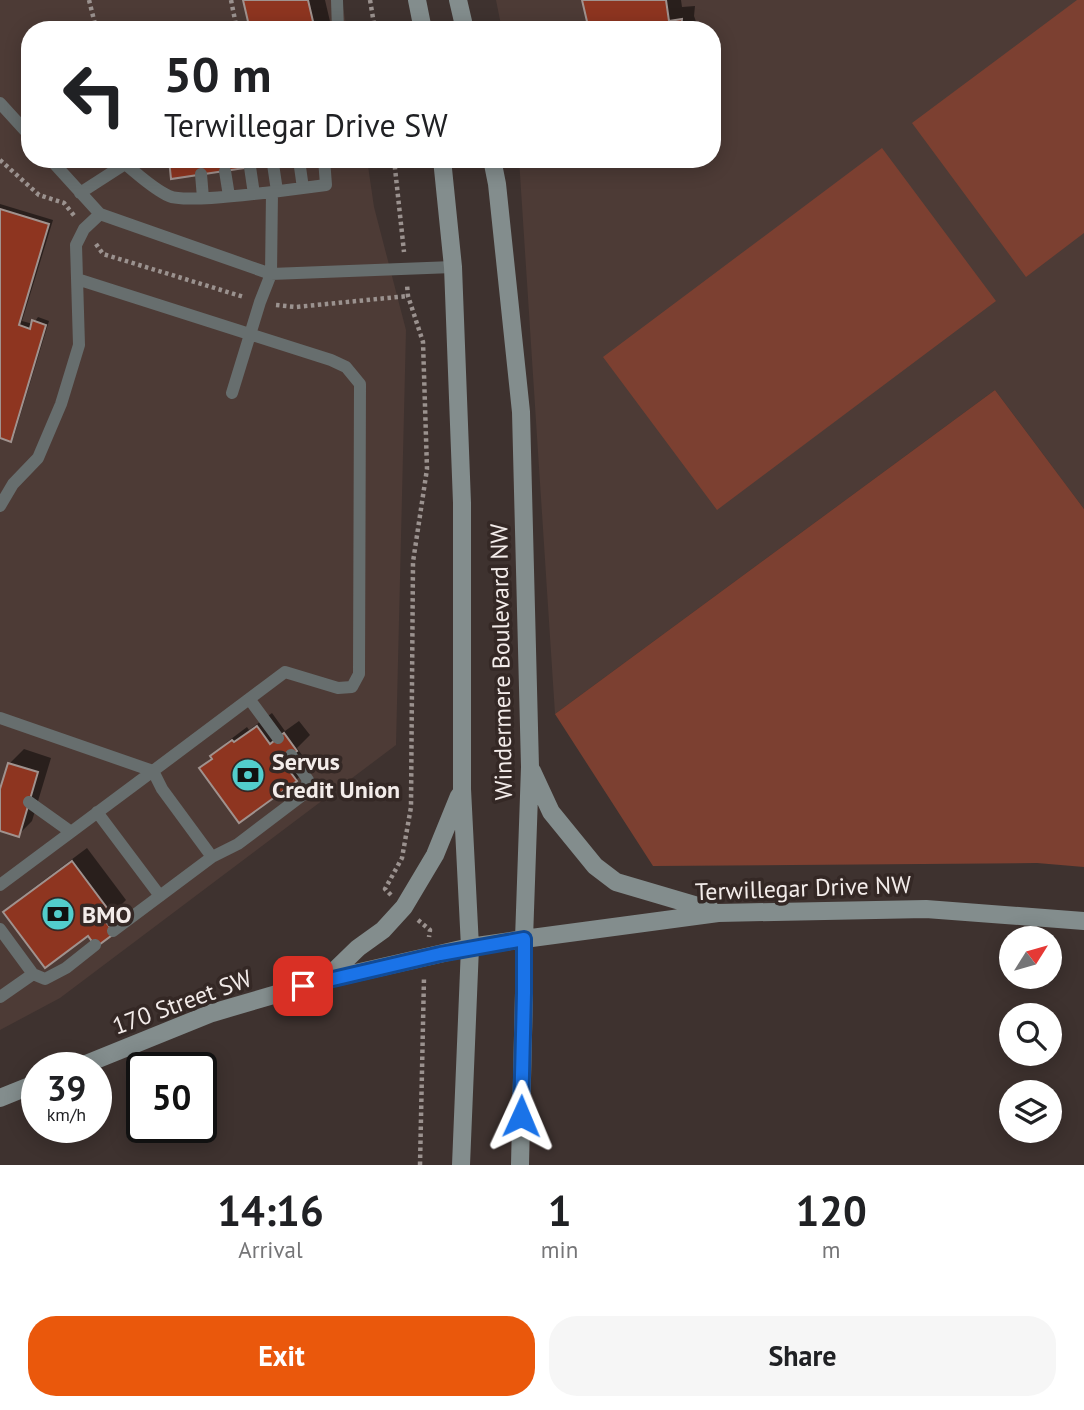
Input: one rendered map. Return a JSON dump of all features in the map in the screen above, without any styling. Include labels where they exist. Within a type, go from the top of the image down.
[{"type":"main road","points":[[417,0],[421,21]]},
{"type":"main road","points":[[458,0],[463,21]]},
{"type":"main road","name":"Windermere Boulevard NW","points":[[443,168],[453,267],[462,503],[462,789],[470,947],[461,1165]]},
{"type":"main road","name":"Windermere Boulevard NW","points":[[494,168],[521,412],[530,767],[520,1165]]},
{"type":"main road","points":[[530,767],[551,812],[594,866],[616,882],[718,912]]},
{"type":"main road","points":[[326,980],[358,948],[383,930],[404,907],[435,855],[462,789]]},
{"type":"main road","name":"Terwillegar Drive NW","points":[[470,947],[718,912],[926,908],[1084,920]]},
{"type":"main road","name":"170 Street SW","points":[[112,1053],[212,1013],[326,980],[470,947]]},
{"type":"main road","points":[[0,1098],[21,1089]]},
{"type":"lane","points":[[337,0],[338,21]]},
{"type":"lane","points":[[0,103],[21,126]]},
{"type":"lane","points":[[58,168],[100,214],[271,274],[453,267]]},
{"type":"lane","points":[[80,193],[118,168]]},
{"type":"lane","points":[[133,168],[153,187],[172,198],[203,198],[326,185],[325,168]]},
{"type":"lane","points":[[250,168],[254,194]]},
{"type":"lane","points":[[232,393],[271,274],[275,192],[273,168]]},
{"type":"lane","points":[[300,168],[303,188]]},
{"type":"lane","points":[[225,171],[229,196]]},
{"type":"lane","points":[[201,174],[203,198]]},
{"type":"lane","points":[[0,506],[13,484],[38,457],[61,404],[79,345],[76,245],[84,229],[100,214]]},
{"type":"lane","points":[[0,885],[285,672],[338,688],[352,687],[359,674],[360,384],[346,367],[331,360],[77,279]]},
{"type":"lane","points":[[250,700],[278,738]]},
{"type":"lane","points":[[0,718],[153,771],[162,789],[212,857]]},
{"type":"lane","points":[[113,931],[212,857],[237,844],[304,794],[308,780],[291,755]]},
{"type":"lane","points":[[29,802],[71,832]]},
{"type":"lane","points":[[97,812],[160,896]]},
{"type":"lane","points":[[0,929],[33,974],[44,979],[66,968],[95,945]]},
{"type":"lane","points":[[0,997],[33,974]]},
{"type":"path","points":[[89,0],[94,21]]},
{"type":"path","points":[[231,0],[235,21]]},
{"type":"path","points":[[370,0],[374,21]]},
{"type":"path","points":[[395,168],[408,296],[423,342],[427,469],[413,562],[411,807],[402,858],[385,889],[430,930],[422,988],[419,1165]]},
{"type":"shaded area","points":[[0,0],[342,0],[346,21],[21,21],[21,168],[368,168],[374,207],[406,330],[396,745],[60,998],[0,1030]]},
{"type":"shaded area","points":[[496,0],[1084,0],[1084,509],[995,390],[555,714],[520,168],[721,168],[721,21],[500,21]]},
{"type":"shaded area","points":[[1077,0],[1084,0],[1084,233],[1026,277],[912,123]]},
{"type":"shaded area","points":[[882,148],[996,301],[717,510],[603,357]]},
{"type":"shaded area","points":[[995,390],[1084,509],[1084,867],[1037,863],[653,866],[555,714]]},
{"type":"building","points":[[243,0],[308,0],[313,21],[248,21]]},
{"type":"building","points":[[582,0],[666,0],[669,21],[587,21]]},
{"type":"building","points":[[170,168],[244,168],[171,179]]},
{"type":"building","points":[[0,209],[49,224],[19,325],[30,329],[32,320],[46,325],[11,442],[0,438]]},
{"type":"building","name":"Servus Credit Union","points":[[257,726],[270,744],[284,733],[297,751],[282,761],[297,781],[239,823],[199,768],[232,740],[234,742]]},
{"type":"building","points":[[8,763],[38,772],[19,837],[0,831],[0,789]]},
{"type":"building","name":"BMO","points":[[72,861],[113,916],[105,921],[115,933],[96,947],[88,936],[45,968],[3,912]]},
{"type":"place","name":"Servus Credit Union","points":[[248,775]]},
{"type":"place","name":"BMO","points":[[58,914]]},
{"type":"route","points":[[303,986],[470,947],[524,939],[521,1116]]}]
